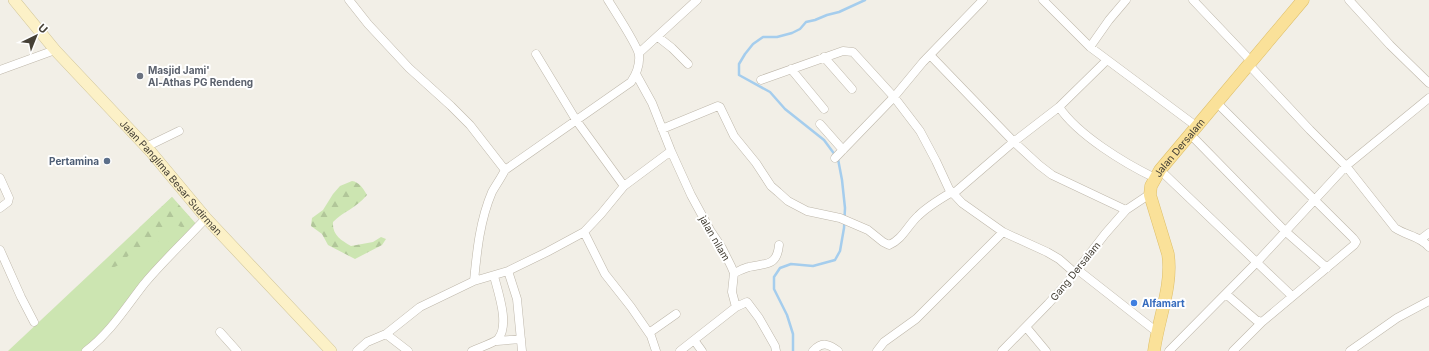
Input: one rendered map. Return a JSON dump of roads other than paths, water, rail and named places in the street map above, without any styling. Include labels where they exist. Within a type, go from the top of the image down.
[{"type":"main road","name":"Jalan Panglima Besar Sudirman","points":[[14,0],[55,50],[146,147],[206,218],[331,351]]},
{"type":"main road","name":"Jalan Dersalam","points":[[1150,194],[1151,186],[1157,174],[1303,0]]},
{"type":"main road","points":[[1150,194],[1170,264],[1154,351]]},
{"type":"street","points":[[349,0],[368,24],[409,68],[470,125],[505,170]]},
{"type":"street","points":[[474,280],[477,246],[484,217],[493,192],[505,170],[631,82],[636,74],[639,65],[639,53],[608,0]]},
{"type":"street","points":[[639,53],[697,0]]},
{"type":"street","points":[[835,158],[894,97],[930,55],[983,0]]},
{"type":"street","points":[[1044,0],[1090,47],[1193,130],[1286,231],[1327,268]]},
{"type":"street","points":[[1090,47],[1109,20],[1126,0]]},
{"type":"street","points":[[1193,0],[1310,130],[1346,166],[1395,228],[1401,232],[1421,239],[1429,247]]},
{"type":"street","points":[[1349,0],[1390,45],[1429,83]]},
{"type":"street","points":[[658,37],[688,64]]},
{"type":"street","points":[[0,70],[55,50]]},
{"type":"street","points":[[761,80],[843,51],[853,52],[894,97],[920,131],[953,193],[968,208],[1003,232],[1059,259],[1157,332]]},
{"type":"street","points":[[536,54],[576,120],[624,186]]},
{"type":"street","points":[[930,55],[1014,142],[1039,165],[1052,175],[1126,210]]},
{"type":"street","points":[[824,58],[852,89]]},
{"type":"street","points":[[662,129],[720,106],[734,136],[756,163],[771,186],[788,201],[807,211],[840,218],[868,230],[889,245],[898,239],[918,216],[935,202],[953,193],[1059,107],[1108,60]]},
{"type":"street","points":[[791,69],[824,109]]},
{"type":"street","name":"jalan nilam","points":[[636,74],[652,103],[671,151],[691,195],[710,230],[722,248],[734,273],[732,292],[736,307]]},
{"type":"street","points":[[1169,351],[1258,262],[1346,166],[1429,98]]},
{"type":"street","points":[[1216,102],[1356,242],[1262,322],[1233,351]]},
{"type":"street","points":[[1059,107],[1065,116],[1086,135],[1134,168],[1157,174],[1258,262],[1292,296]]},
{"type":"street","points":[[820,124],[843,150]]},
{"type":"street","points":[[146,147],[179,131]]},
{"type":"street","points":[[357,351],[367,342],[386,334],[420,307],[474,280],[494,276],[508,271],[584,232],[624,186],[671,151]]},
{"type":"street","points":[[0,178],[9,198],[8,202],[0,208]]},
{"type":"street","name":"Gang Dersalam","points":[[1002,351],[1048,304],[1126,210],[1150,194]]},
{"type":"street","points":[[86,351],[109,329],[145,282],[206,218]]},
{"type":"street","points":[[584,232],[605,274],[649,333],[656,351]]},
{"type":"street","points":[[877,351],[884,342],[921,314],[1003,232]]},
{"type":"street","points":[[1421,239],[1429,233]]},
{"type":"street","points":[[734,273],[747,267],[770,263],[775,258],[779,245]]},
{"type":"street","points":[[0,250],[34,322]]},
{"type":"street","points":[[508,271],[517,299],[522,351]]},
{"type":"street","points":[[494,276],[503,311],[502,332],[497,341]]},
{"type":"street","points":[[1226,294],[1256,320],[1262,322]]},
{"type":"street","points":[[1350,351],[1398,318],[1429,301]]},
{"type":"street","points":[[680,351],[736,307],[747,302],[759,318],[775,346],[776,351]]},
{"type":"street","points":[[649,333],[676,314]]},
{"type":"street","points":[[1026,327],[1046,351]]},
{"type":"street","points":[[220,332],[236,351]]},
{"type":"street","points":[[386,334],[408,351]]},
{"type":"street","points":[[472,351],[497,341],[520,339]]},
{"type":"street","points":[[694,340],[702,351]]},
{"type":"street","points":[[814,351],[817,346],[823,344],[830,345],[838,351]]},
{"type":"waterway","points":[[793,351],[793,334],[787,315],[774,289],[774,277],[780,268],[791,264],[813,266],[835,260],[840,251],[844,228],[845,208],[842,180],[838,159],[824,140],[785,109],[770,92],[739,75],[739,64],[753,44],[763,37],[777,37],[792,33],[800,29],[806,22],[839,12],[865,0]]},
{"type":"place","name":"Masjid Jami' Al-Athas PG Rendeng","points":[[140,76]]},
{"type":"place","name":"Pertamina","points":[[107,161]]},
{"type":"place","name":"Alfamart","points":[[1134,303]]}]
